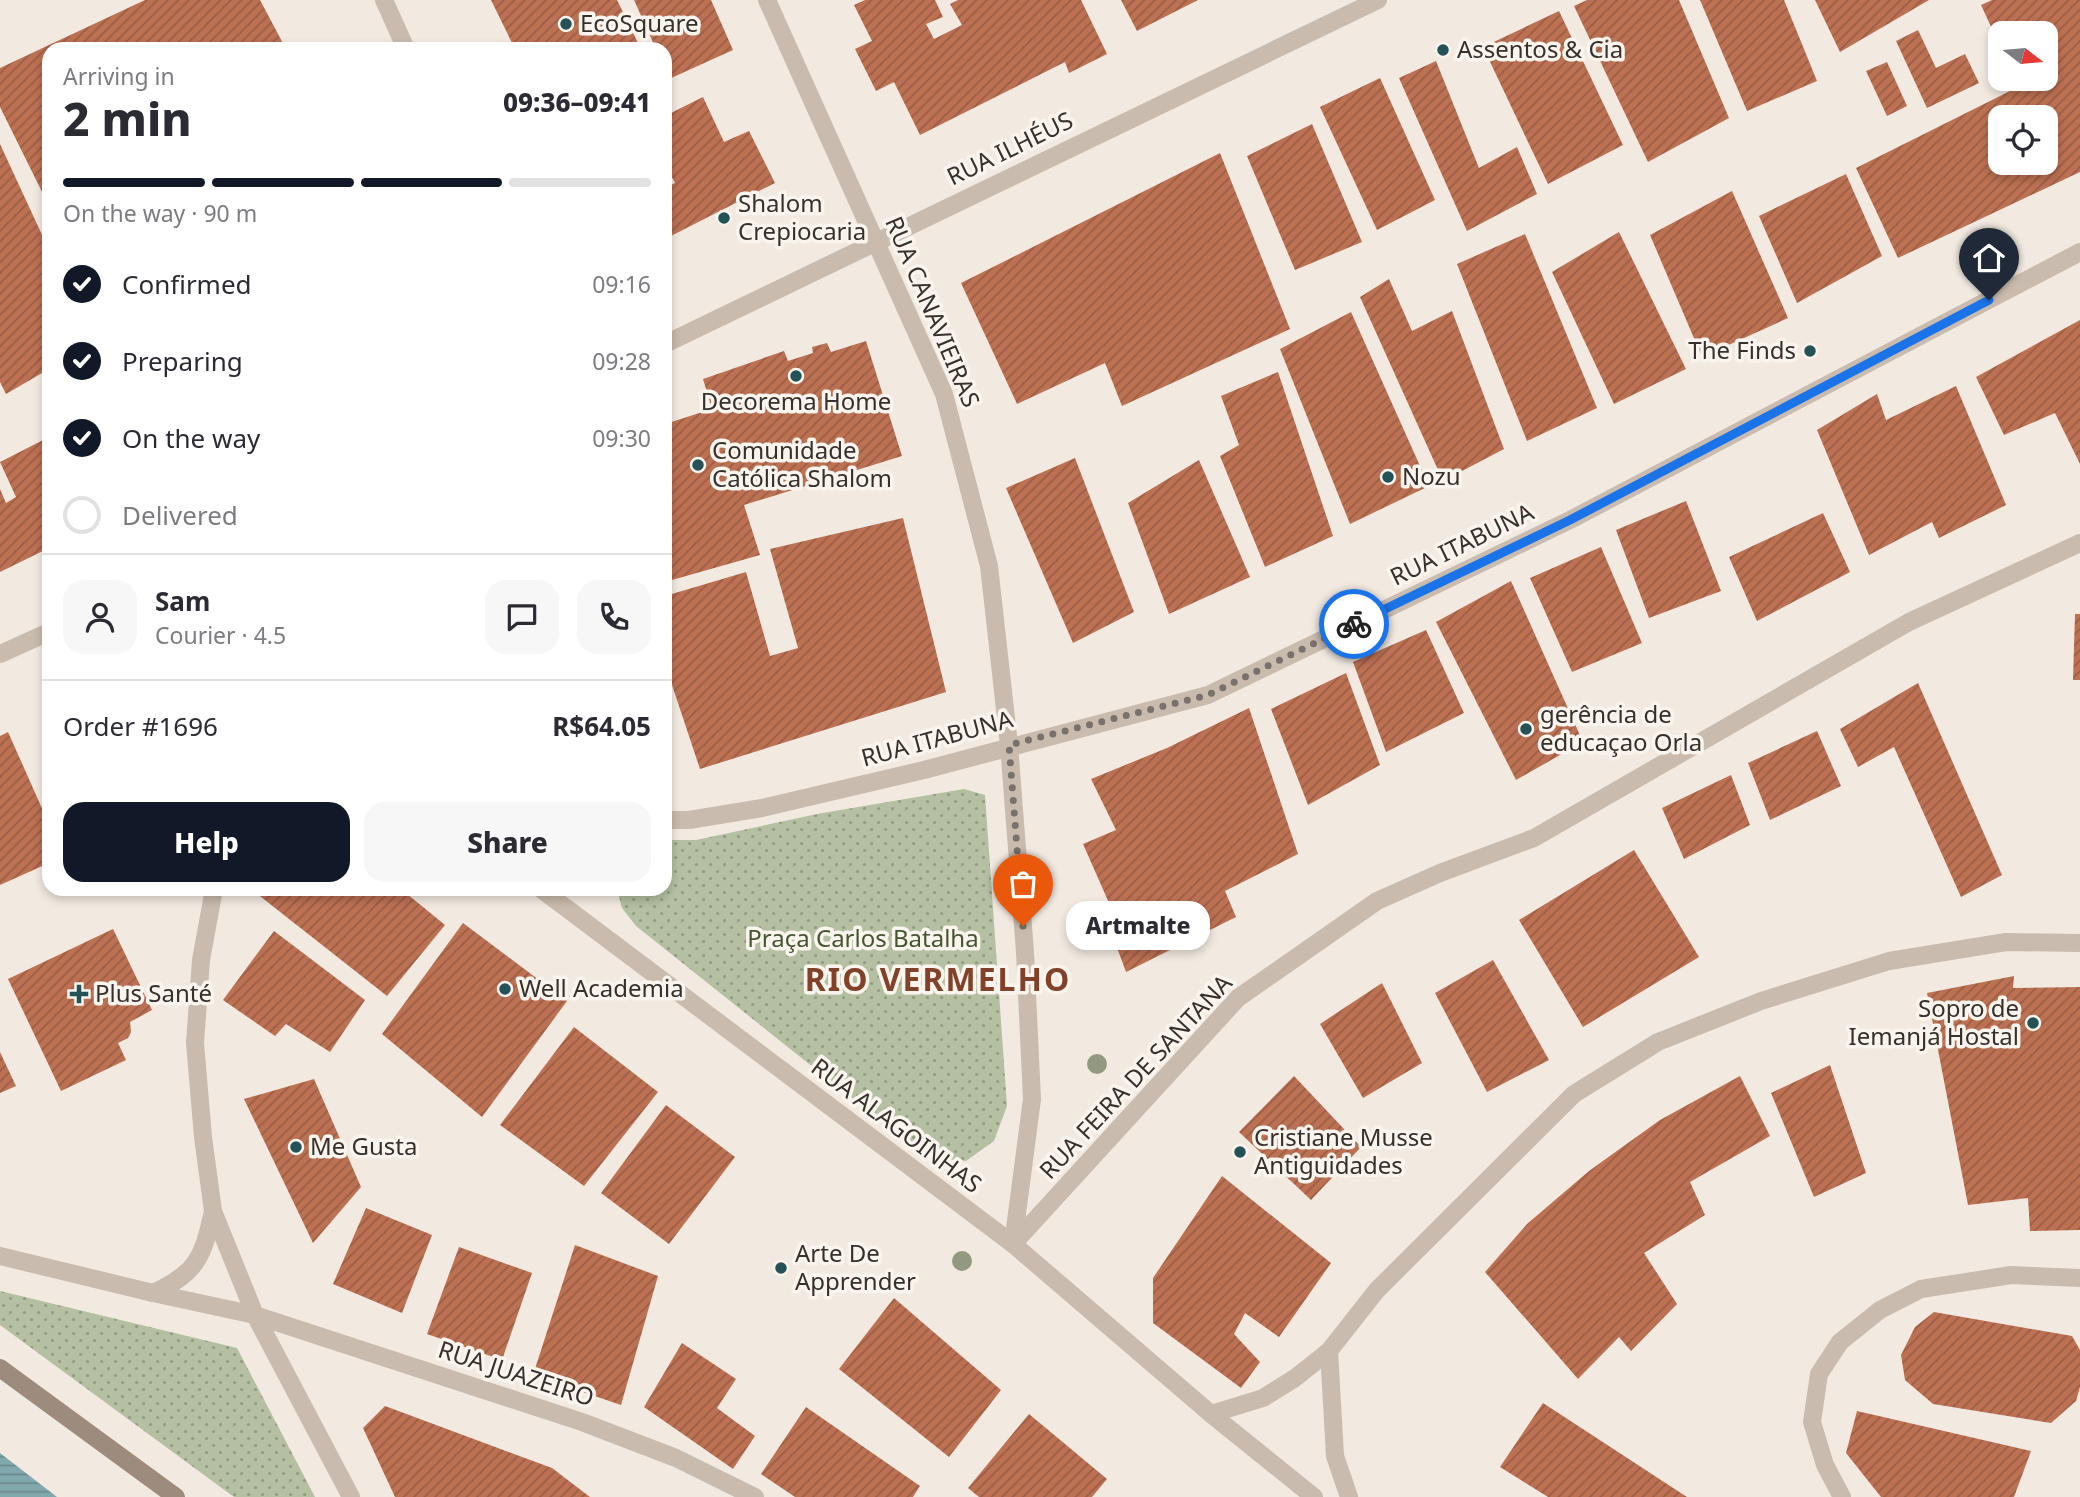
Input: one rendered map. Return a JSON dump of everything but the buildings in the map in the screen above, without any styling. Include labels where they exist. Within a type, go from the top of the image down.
[{"type":"main road","points":[[0,1368],[176,1497]]},
{"type":"street","points":[[384,0],[403,42]]},
{"type":"street","name":"RUA CANAVIEIRAS","points":[[767,0],[944,394],[989,566],[1009,745],[1024,938],[1032,1099],[1013,1244]]},
{"type":"street","name":"RUA ILHÉUS","points":[[672,341],[1378,0]]},
{"type":"street","name":"RUA ITABUNA","points":[[672,820],[689,820],[762,808],[924,770],[1009,745],[1208,695],[1570,520],[2080,252]]},
{"type":"street","name":"RUA FEIRA DE SANTANA","points":[[1013,1244],[1238,998],[1377,901],[1440,873],[1534,838],[1909,622],[2080,543]]},
{"type":"street","points":[[0,654],[42,635]]},
{"type":"street","points":[[213,896],[201,960],[195,1044],[203,1138],[213,1211],[255,1315],[351,1497]]},
{"type":"street","name":"RUA ALAGOINHAS","points":[[550,896],[1013,1244],[1211,1415],[1314,1497]]},
{"type":"street","points":[[1211,1415],[1263,1398],[1295,1378],[1329,1351],[1377,1290],[1574,1094],[1658,1042],[1761,1001],[1889,961],[2006,942],[2080,943]]},
{"type":"street","points":[[153,1293],[177,1282],[195,1264],[205,1246],[213,1211]]},
{"type":"street","name":"RUA JUAZEIRO","points":[[0,1256],[255,1315],[582,1422],[676,1458],[755,1497]]},
{"type":"street","points":[[1842,1497],[1825,1465],[1812,1422],[1819,1374],[1840,1342],[1880,1310],[1921,1289],[2011,1275],[2080,1278]]},
{"type":"street","points":[[1329,1351],[1335,1457],[1349,1497]]},
{"type":"green space","name":"Praça Carlos Batalha","points":[[964,789],[985,795],[1007,1106],[994,1141],[966,1161],[933,1158],[902,1138],[636,926],[622,908],[619,896],[672,896],[672,840],[696,840],[817,814]]},
{"type":"green space","points":[[0,1291],[237,1348],[315,1497],[234,1497],[0,1325]]},
{"type":"water","points":[[0,1453],[57,1497],[0,1497]]},
{"type":"way so far","points":[[1023,926],[1009,745],[1208,695],[1354,624]]},
{"type":"place","name":"EcoSquare","points":[[566,24]]},
{"type":"place","name":"Assentos & Cia","points":[[1443,50]]},
{"type":"place","name":"Shalom Crepiocaria","points":[[724,218]]},
{"type":"place","name":"The Finds","points":[[1810,351]]},
{"type":"place","name":"Decorema Home","points":[[796,376]]},
{"type":"place","name":"Comunidade Católica Shalom","points":[[698,465]]},
{"type":"place","name":"Nozu","points":[[1388,477]]},
{"type":"place","name":"gerência de educaçao Orla","points":[[1526,729]]},
{"type":"place","name":"Artmalte","points":[[1023,926]]},
{"type":"place","name":"Well Academia","points":[[505,989]]},
{"type":"place","name":"Plus Santé","points":[[79,994]]},
{"type":"place","name":"Sopro de Iemanjá Hostal","points":[[2033,1023]]},
{"type":"place","name":"Me Gusta","points":[[296,1147]]},
{"type":"place","name":"Cristiane Musse Antiguidades","points":[[1240,1152]]},
{"type":"place","name":"Arte De Apprender","points":[[781,1268]]},
{"type":"district","name":"RIO VERMELHO","points":[[938,980]]},
{"type":"route","points":[[1354,624],[1570,520],[1989,300]]}]
